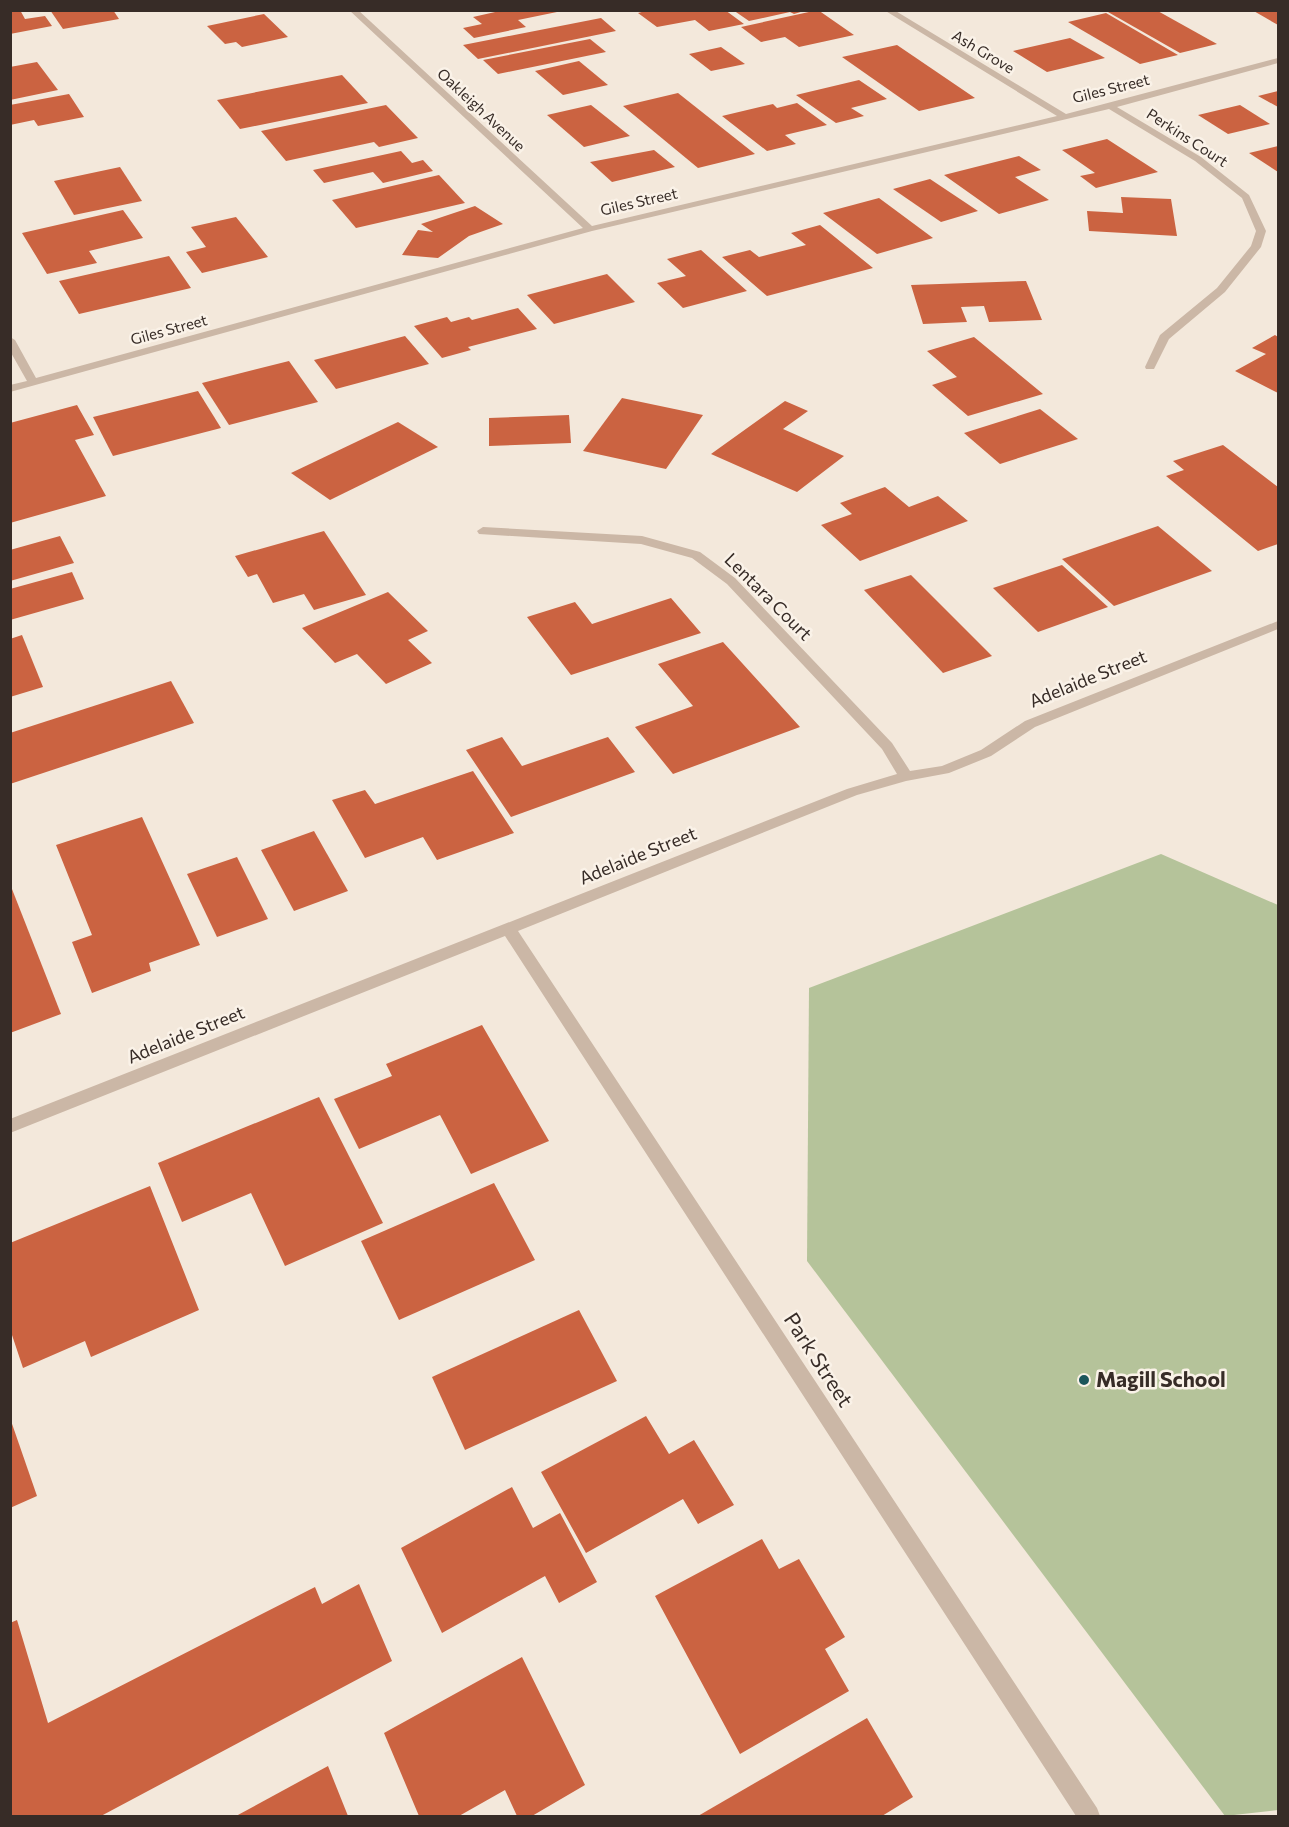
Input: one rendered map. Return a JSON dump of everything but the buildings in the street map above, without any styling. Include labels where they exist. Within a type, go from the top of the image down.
[{"type":"street","name":"Oakleigh Avenue","points":[[353,10],[590,229]]},
{"type":"street","name":"Ash Grove","points":[[888,10],[1064,116]]},
{"type":"street","name":"Giles Street","points":[[10,389],[590,229],[1110,106],[1278,61]]},
{"type":"street","name":"Perkins Court","points":[[1110,106],[1198,159],[1246,197],[1261,231],[1256,247],[1221,290],[1164,337],[1149,367]]},
{"type":"street","points":[[10,340],[33,383]]},
{"type":"street","name":"Lentara Court","points":[[483,531],[642,540],[696,555],[731,580],[887,746],[906,776]]},
{"type":"street","name":"Adelaide Street","points":[[10,1126],[852,792],[906,776],[944,770],[986,753],[1030,724],[1278,625]]},
{"type":"street","name":"Park Street","points":[[509,929],[1089,1816]]},
{"type":"green space","name":"Magill School","points":[[1161,854],[1278,905],[1278,1810],[1225,1816],[807,1261],[809,988]]},
{"type":"place","name":"Magill School","points":[[1084,1380]]}]
